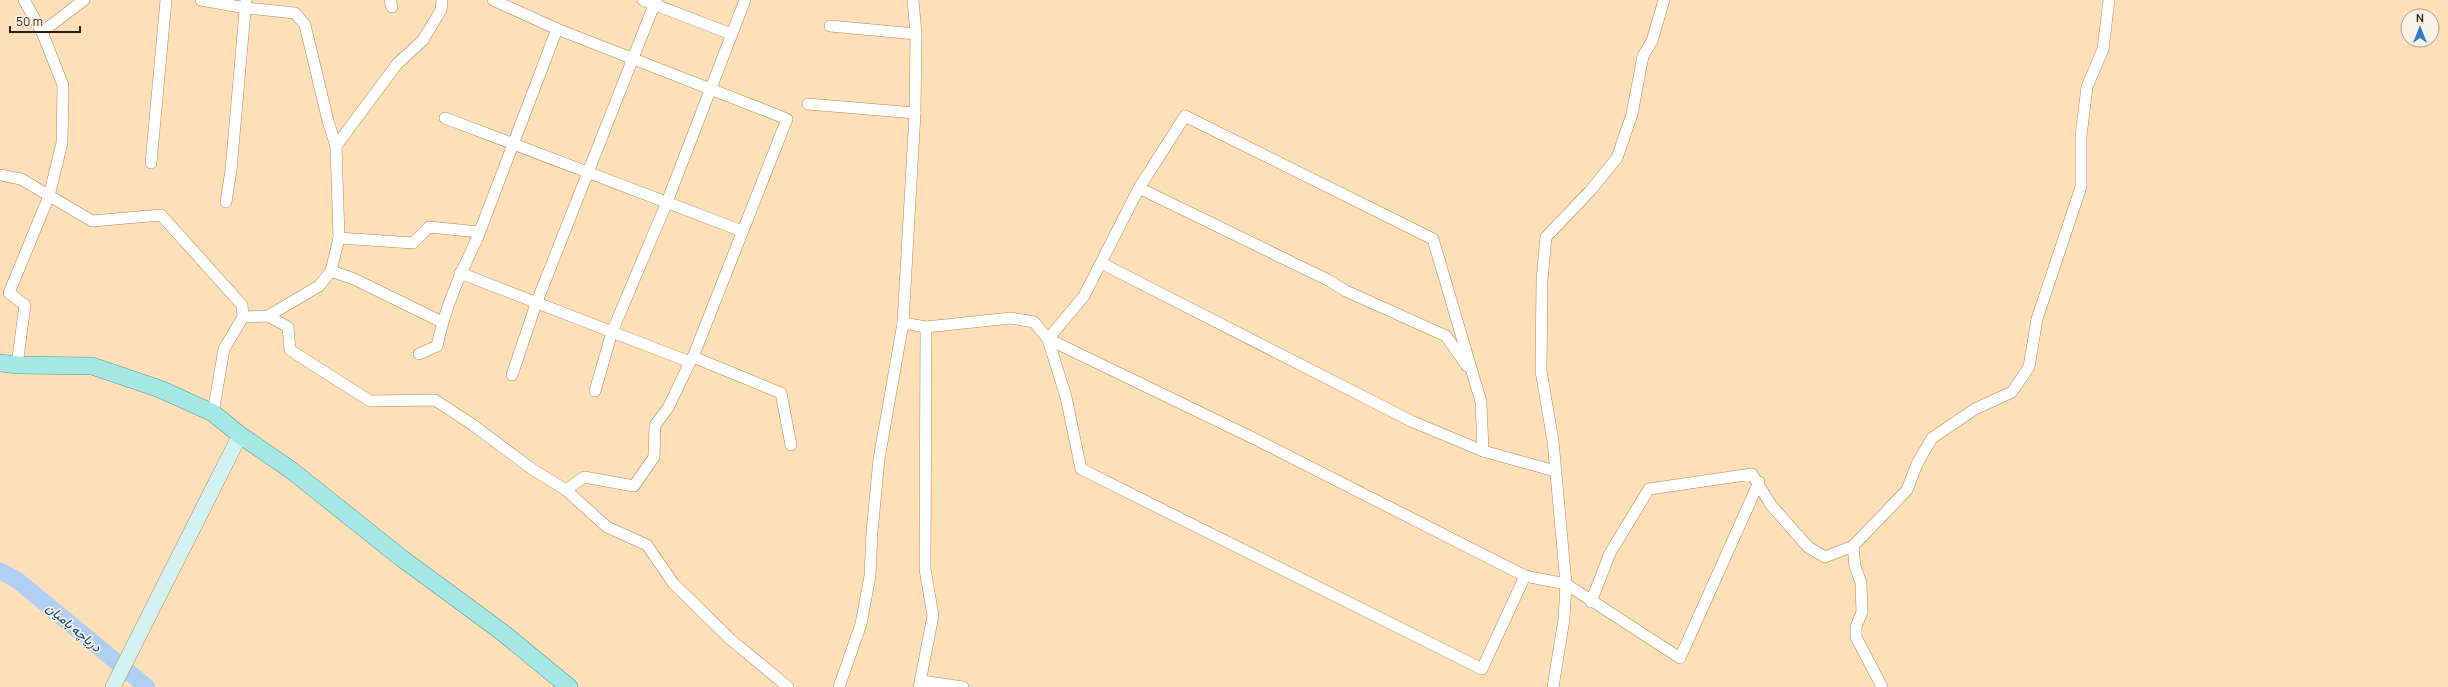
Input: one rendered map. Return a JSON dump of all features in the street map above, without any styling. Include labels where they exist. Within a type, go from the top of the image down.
[{"type":"main road","points":[[0,363],[17,365],[92,366],[160,389],[213,413],[240,435],[291,470],[400,557],[502,632],[569,687]]},
{"type":"main road","points":[[113,687],[128,653],[240,435]]},
{"type":"street","points":[[17,365],[25,305],[9,293],[49,196],[62,143],[63,85],[42,32],[24,0]]},
{"type":"street","points":[[42,32],[84,0]]},
{"type":"street","points":[[151,163],[166,0]]},
{"type":"street","points":[[201,0],[246,4],[295,13],[305,25],[328,121],[336,146],[339,238],[331,271],[319,286],[268,316],[243,317]]},
{"type":"street","points":[[336,146],[397,64],[423,40],[441,10],[442,0]]},
{"type":"street","points":[[494,0],[557,29],[787,120],[691,359],[668,408],[655,426],[654,457],[634,486],[584,477],[566,490]]},
{"type":"street","points":[[643,0],[655,2],[731,34]]},
{"type":"street","points":[[595,391],[612,332],[667,202],[745,0]]},
{"type":"street","points":[[839,687],[861,624],[870,576],[872,532],[879,459],[903,323],[915,113],[916,34],[913,0]]},
{"type":"street","points":[[1553,687],[1564,619],[1566,584],[1553,441],[1541,371],[1542,280],[1546,237],[1590,191],[1617,158],[1632,114],[1643,56],[1652,41],[1664,0]]},
{"type":"street","points":[[1591,602],[1610,553],[1650,489],[1752,474],[1771,505],[1808,547],[1825,557],[1853,546],[1907,490],[1917,464],[1932,438],[1975,409],[2012,392],[2030,367],[2037,319],[2081,187],[2081,136],[2087,87],[2103,49],[2109,0]]},
{"type":"street","points":[[512,375],[536,304],[634,59],[655,2]]},
{"type":"street","points":[[226,202],[231,170],[246,4]]},
{"type":"street","points":[[830,26],[916,34]]},
{"type":"street","points":[[419,354],[437,346],[442,322],[460,273],[479,232],[514,144],[557,29]]},
{"type":"street","points":[[808,104],[915,113]]},
{"type":"street","points":[[1048,339],[1084,296],[1139,188],[1185,116],[1434,239],[1481,402],[1483,451]]},
{"type":"street","points":[[445,118],[742,231]]},
{"type":"street","points":[[0,175],[21,179],[92,221],[161,215],[242,305],[243,317],[224,349],[213,413]]},
{"type":"street","points":[[1139,188],[1328,280],[1346,291],[1446,336],[1472,372]]},
{"type":"street","points":[[339,238],[413,243],[429,227],[479,232]]},
{"type":"street","points":[[1101,263],[1411,421],[1483,451],[1555,471]]},
{"type":"street","points":[[331,271],[354,279],[442,322]]},
{"type":"street","points":[[460,273],[536,304],[691,359],[781,393],[791,445]]},
{"type":"street","points":[[268,316],[288,327],[290,350],[370,401],[435,400],[473,425],[532,469],[566,490],[608,527],[646,545],[673,583],[730,639],[788,687]]},
{"type":"street","points":[[903,323],[926,327],[1011,318],[1034,322],[1048,339],[1066,398],[1081,469],[1326,593],[1482,669],[1525,576]]},
{"type":"street","points":[[926,327],[925,569],[933,616],[920,684],[963,687]]},
{"type":"street","points":[[1048,339],[1256,439],[1525,576],[1566,584],[1591,602],[1680,658],[1758,482]]},
{"type":"street","points":[[1853,546],[1855,566],[1861,583],[1862,612],[1856,627],[1856,637],[1882,687]]},
{"type":"waterway","name":"دریاچه بامیان","points":[[0,571],[17,580],[147,687]]}]
